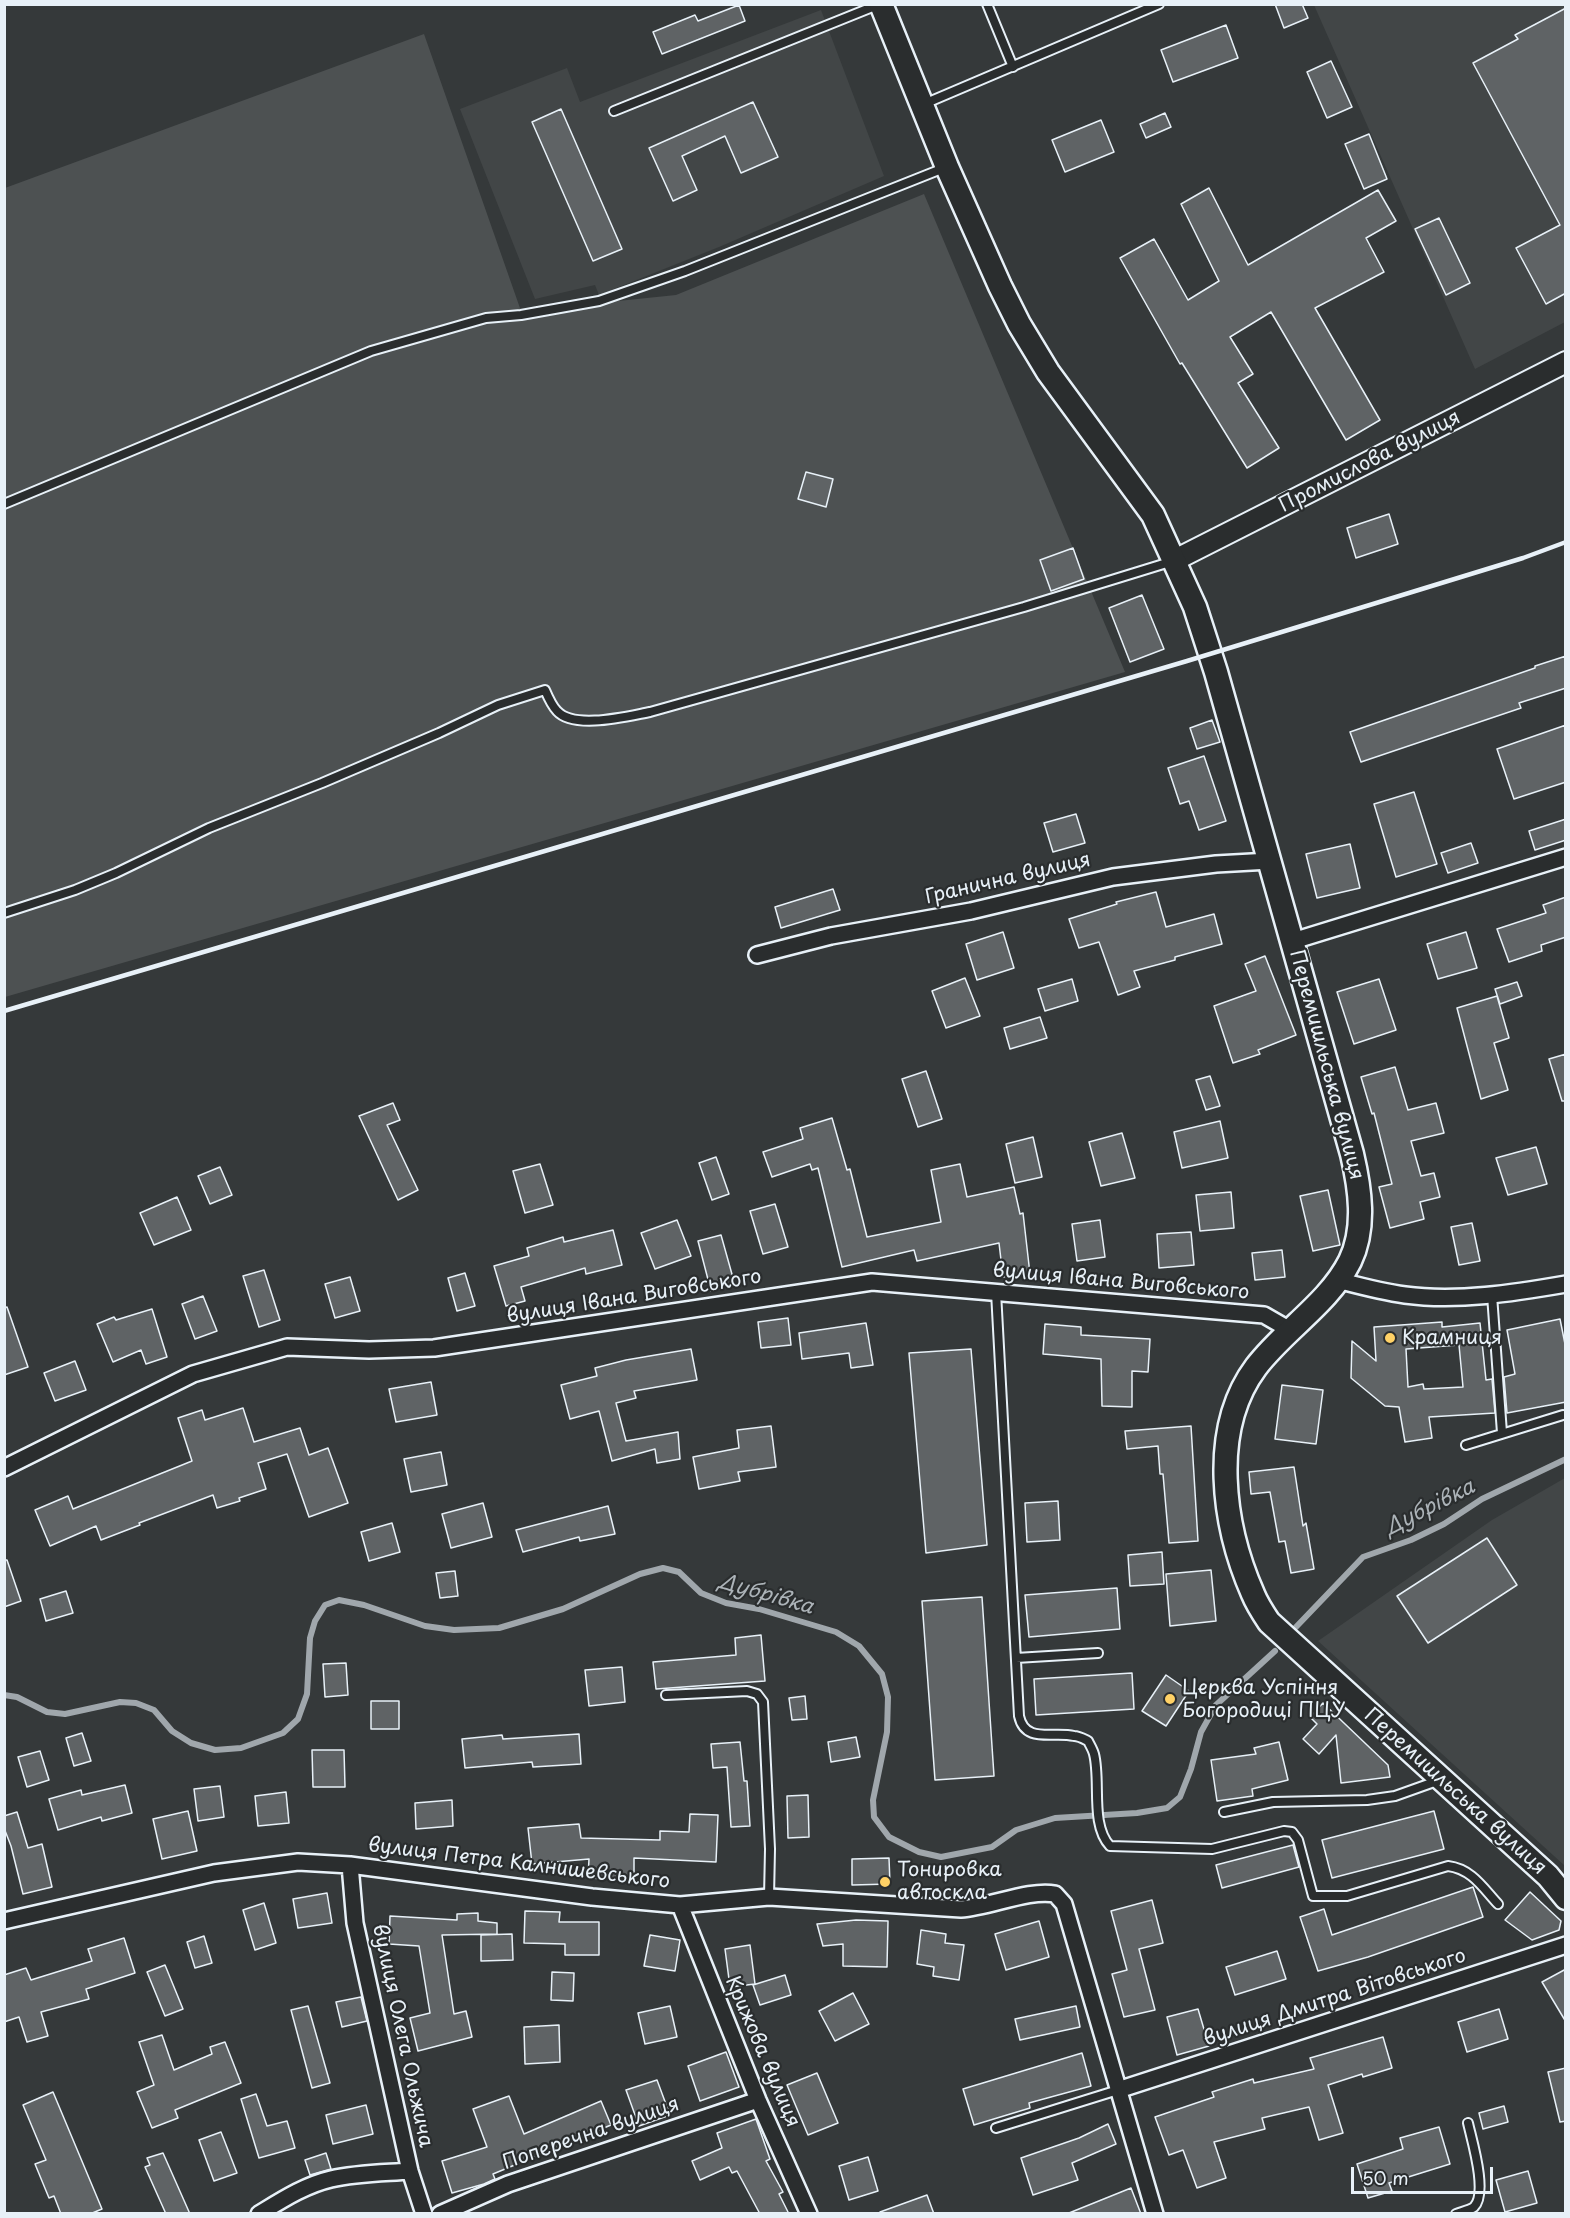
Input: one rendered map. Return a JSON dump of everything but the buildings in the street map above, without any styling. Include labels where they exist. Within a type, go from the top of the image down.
[{"type":"main road","name":"Перемишльська вулиця","points":[[880,4],[947,167],[1019,324],[1048,372],[1153,515],[1195,607],[1216,672],[1349,1143],[1359,1187],[1360,1218],[1350,1260],[1337,1280],[1256,1367],[1230,1422],[1226,1479],[1230,1515],[1239,1557],[1253,1596],[1269,1622],[1548,1876],[1566,1898]]},
{"type":"street","name":"Промислова вулиця","points":[[1175,560],[1566,362]]},
{"type":"street","points":[[1293,941],[1566,857]]},
{"type":"street","name":"Гранична вулиця","points":[[757,955],[831,936],[971,911],[1113,877],[1216,864],[1270,861]]},
{"type":"street","points":[[1337,1280],[1407,1296],[1492,1295],[1566,1284]]},
{"type":"street","name":"вулиця Івана Виговського","points":[[4,1468],[193,1374],[287,1347],[369,1350],[434,1348],[872,1282],[1264,1315],[1290,1330]]},
{"type":"street","name":"вулиця Петра Калнишевського","points":[[4,1921],[214,1873],[252,1866],[298,1862],[350,1865],[592,1897],[680,1905],[769,1897],[961,1909],[1044,1892],[1055,1894],[1064,1904],[1155,2214]]},
{"type":"street","name":"вулиця Олега Ольжича","points":[[350,1865],[355,1923],[410,2171],[424,2214]]},
{"type":"street","name":"Крижова вулиця","points":[[680,1905],[758,2100],[809,2214]]},
{"type":"street","name":"вулиця Дмитра Вітовського","points":[[1118,2090],[1566,1945]]},
{"type":"street","name":"Поперечна вулиця","points":[[440,2214],[508,2184],[758,2100]]},
{"type":"street","points":[[259,2214],[293,2194],[330,2180],[410,2171]]},
{"type":"lane","points":[[614,111],[880,4]]},
{"type":"lane","points":[[987,4],[1013,67]]},
{"type":"lane","points":[[922,104],[1159,4]]},
{"type":"lane","points":[[4,504],[371,351],[486,318],[521,315],[599,301],[686,271],[947,167]]},
{"type":"lane","points":[[5,911],[75,890],[209,828],[440,733],[498,705],[545,690],[556,711],[567,718],[583,720],[615,718],[650,712],[1024,607],[1175,560]]},
{"type":"lane","points":[[996,1292],[1021,1725],[1037,1734],[1074,1736],[1088,1741],[1094,1755],[1096,1795],[1104,1840],[1110,1846],[1212,1849],[1284,1831],[1292,1832],[1298,1840],[1313,1896],[1347,1896],[1448,1866],[1460,1867],[1470,1873],[1498,1904]]},
{"type":"lane","points":[[1492,1295],[1502,1433]]},
{"type":"lane","points":[[1466,1445],[1563,1415]]},
{"type":"lane","points":[[1016,1658],[1098,1653]]},
{"type":"lane","points":[[666,1695],[747,1691],[757,1694],[763,1702],[770,1849],[769,1897]]},
{"type":"lane","points":[[1224,1812],[1273,1802],[1367,1800],[1395,1796],[1442,1780]]},
{"type":"lane","points":[[996,2128],[1118,2090]]},
{"type":"lane","points":[[1456,2214],[1473,2208],[1481,2189],[1468,2122]]},
{"type":"shaded area","points":[[1314,5],[1565,5],[1565,322],[1475,369]]},
{"type":"shaded area","points":[[821,10],[884,176],[719,247],[599,295],[595,285],[535,299],[460,109],[567,68],[580,102]]},
{"type":"shaded area","points":[[424,34],[521,311],[676,295],[924,194],[1125,672],[5,997],[5,188]]},
{"type":"shaded area","points":[[1565,1478],[1565,1866],[1318,1641],[1492,1520]]},
{"type":"waterway","name":"Дубрівка","points":[[1296,1627],[1363,1557],[1411,1540],[1444,1524],[1482,1499],[1566,1459]]},
{"type":"waterway","name":"Дубрівка","points":[[4,1695],[17,1697],[47,1712],[65,1714],[120,1702],[136,1703],[154,1710],[172,1731],[191,1743],[215,1750],[241,1748],[283,1733],[298,1719],[307,1694],[310,1638],[315,1621],[325,1605],[339,1600],[364,1605],[425,1626],[454,1630],[499,1628],[563,1609],[640,1574],[663,1568],[679,1572],[701,1593],[726,1603],[759,1609],[836,1632],[859,1646],[882,1674],[888,1697],[887,1732],[873,1800],[874,1817],[889,1837],[919,1852],[941,1857],[992,1847],[1016,1830],[1055,1818],[1137,1813],[1167,1808],[1180,1797],[1191,1769],[1201,1732],[1216,1705],[1275,1651]]},
{"type":"railway","points":[[4,1011],[1187,661],[1523,558],[1566,542]]},
{"type":"place","name":"Крамниця","points":[[1390,1338]]},
{"type":"place","name":"Церква Успіння Богородиці ПЦУ","points":[[1170,1699]]},
{"type":"place","name":"Тонировка автоскла","points":[[885,1882]]}]
